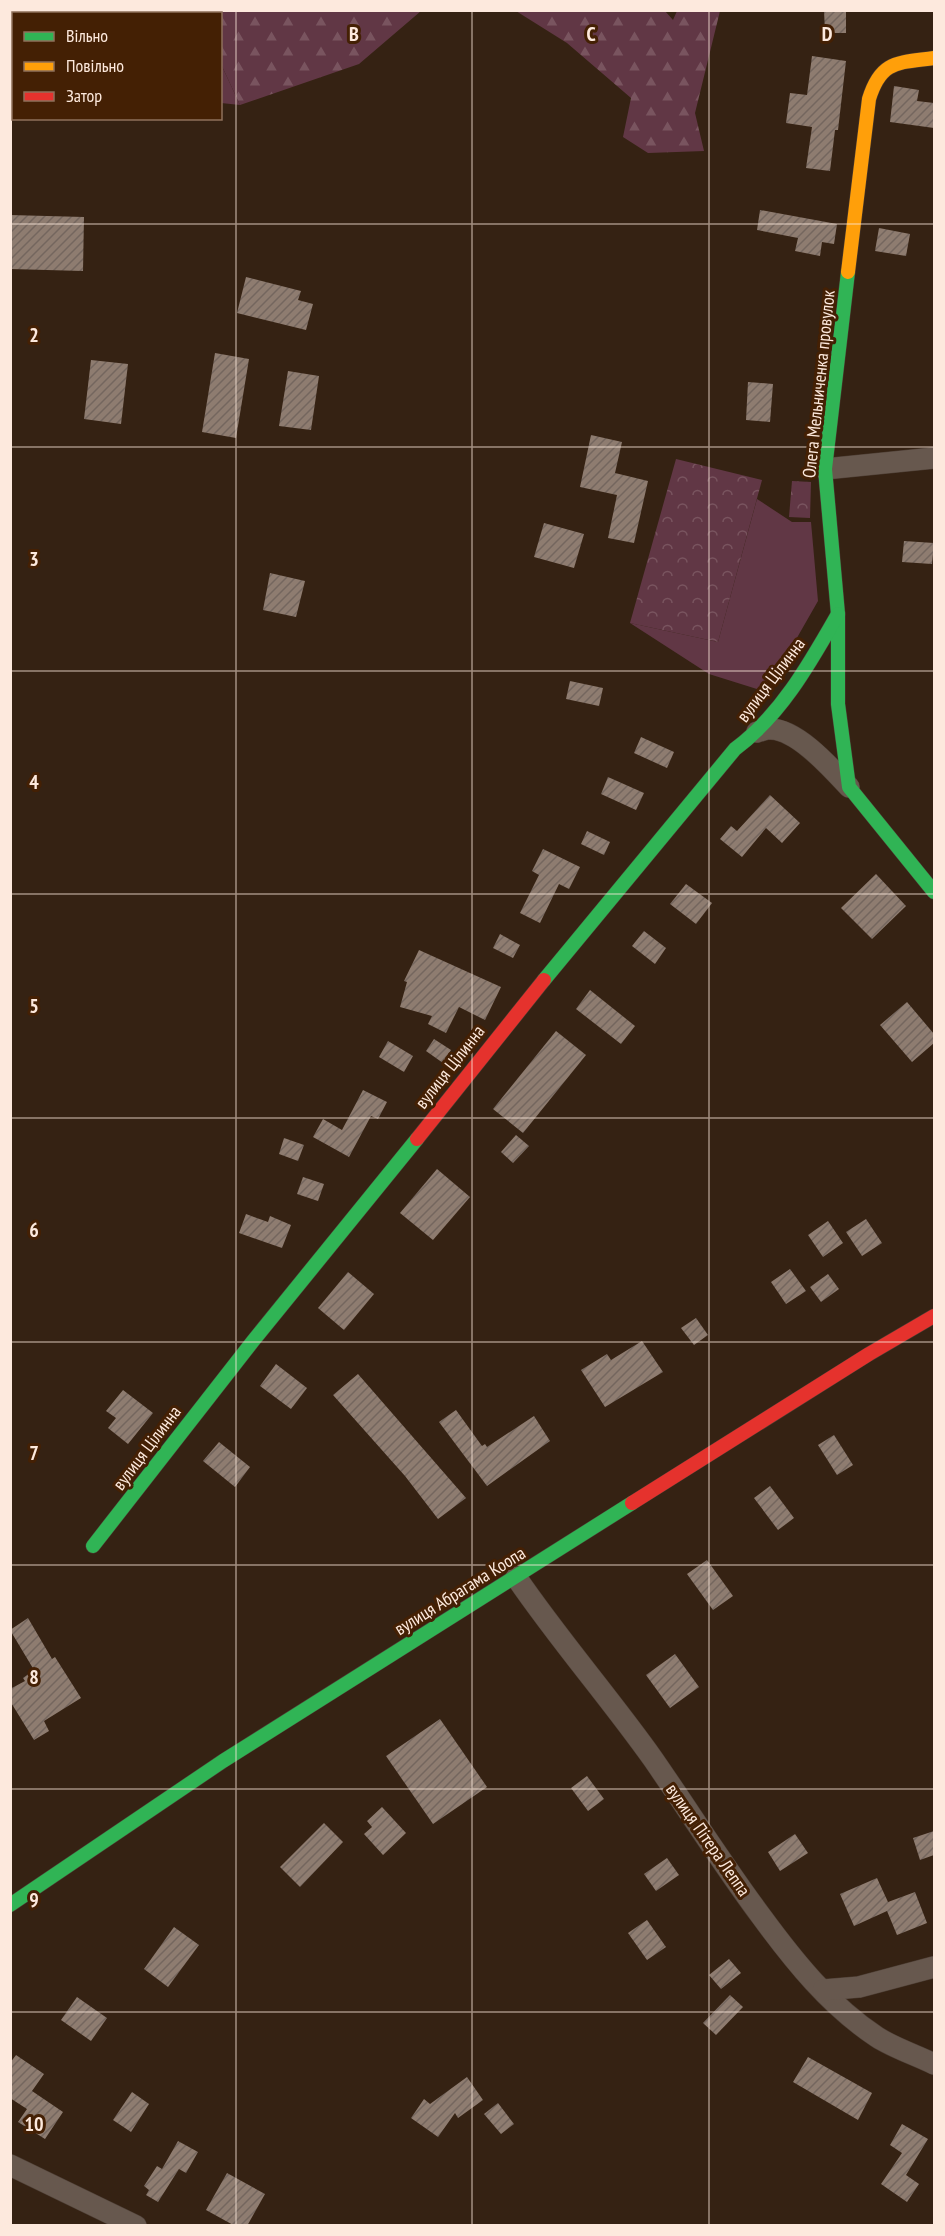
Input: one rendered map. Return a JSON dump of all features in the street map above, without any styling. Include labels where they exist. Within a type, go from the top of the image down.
[{"type":"street","name":"Олега Мельниченка провулок","points":[[849,787],[838,704],[838,614],[825,469],[869,99],[875,82],[884,69],[934,58]]},
{"type":"street","points":[[825,469],[934,458]]},
{"type":"street","name":"вулиця Цілинна","points":[[93,1546],[238,1359],[421,1134],[498,1035],[727,758],[757,732],[787,694],[838,614]]},
{"type":"street","points":[[757,732],[771,729],[813,749],[849,787],[934,892]]},
{"type":"street","name":"вулиця Абрагама Коопа","points":[[10,1905],[223,1761],[869,1354],[934,1316]]},
{"type":"street","name":"вулиця Пітера Леппа","points":[[516,1577],[540,1612],[652,1758],[723,1865],[785,1949],[854,2019],[879,2038],[934,2064]]},
{"type":"street","points":[[823,1990],[859,1987],[934,1967]]},
{"type":"street","points":[[10,2165],[136,2226]]},
{"type":"green space","points":[[224,10],[421,10],[359,64],[240,105],[222,66],[221,12]]},
{"type":"green space","points":[[11,11],[224,11],[12,12],[11,80]]},
{"type":"green space","points":[[516,11],[665,11],[673,20],[677,11],[720,11],[695,113],[704,151],[648,153],[623,137],[631,98],[567,43]]},
{"type":"green space","points":[[222,66],[240,105],[222,103]]},
{"type":"green space","points":[[676,459],[762,480],[718,642],[630,623]]},
{"type":"green space","points":[[792,481],[811,482],[810,518],[789,517]]},
{"type":"green space","points":[[757,499],[792,522],[811,522],[818,601],[766,692],[709,674],[630,623],[718,642]]},
{"type":"building","points":[[824,10],[846,10],[846,33],[825,33]]},
{"type":"building","points":[[812,56],[846,61],[838,130],[835,130],[830,171],[806,168],[812,127],[786,123],[790,93],[807,95]]},
{"type":"building","points":[[894,86],[919,90],[917,101],[934,103],[934,128],[890,122]]},
{"type":"building","points":[[760,210],[837,224],[834,244],[822,242],[820,256],[795,251],[798,238],[757,230]]},
{"type":"building","points":[[10,215],[84,217],[83,271],[10,269]]},
{"type":"building","points":[[879,228],[910,234],[906,256],[875,251]]},
{"type":"building","points":[[246,277],[301,291],[298,300],[313,304],[306,330],[237,313]]},
{"type":"building","points":[[215,353],[249,359],[236,438],[202,432]]},
{"type":"building","points":[[91,360],[128,364],[121,424],[84,419]]},
{"type":"building","points":[[288,371],[319,376],[311,430],[279,426]]},
{"type":"building","points":[[748,382],[773,384],[770,422],[746,420]]},
{"type":"building","points":[[591,435],[622,442],[615,473],[648,481],[634,543],[608,538],[617,495],[580,487]]},
{"type":"building","points":[[544,523],[584,534],[574,568],[534,557]]},
{"type":"building","points":[[904,541],[934,543],[932,564],[902,562]]},
{"type":"building","points":[[270,573],[305,581],[296,617],[263,610]]},
{"type":"building","points":[[570,681],[603,688],[599,706],[566,699]]},
{"type":"building","points":[[641,737],[674,752],[667,768],[634,753]]},
{"type":"building","points":[[608,777],[644,793],[636,810],[601,794]]},
{"type":"building","points":[[770,795],[800,823],[782,843],[766,828],[742,857],[720,839],[731,826],[737,831]]},
{"type":"building","points":[[587,831],[610,842],[604,855],[581,844]]},
{"type":"building","points":[[543,849],[580,867],[569,889],[559,884],[540,923],[520,913],[539,875],[532,871]]},
{"type":"building","points":[[876,874],[906,906],[872,939],[841,908]]},
{"type":"building","points":[[686,884],[712,903],[696,924],[670,904]]},
{"type":"building","points":[[644,931],[666,948],[655,964],[632,946]]},
{"type":"building","points":[[500,934],[520,945],[513,958],[493,948]]},
{"type":"building","points":[[419,950],[501,987],[485,1020],[459,1007],[446,1033],[428,1024],[432,1016],[400,1007],[407,982],[404,981]]},
{"type":"building","points":[[590,990],[635,1026],[621,1044],[576,1009]]},
{"type":"building","points":[[907,1002],[934,1034],[934,1043],[912,1062],[880,1025]]},
{"type":"building","points":[[556,1031],[586,1055],[523,1133],[493,1109]]},
{"type":"building","points":[[434,1039],[451,1050],[443,1063],[426,1051]]},
{"type":"building","points":[[388,1041],[413,1056],[404,1072],[379,1057]]},
{"type":"building","points":[[363,1090],[387,1102],[378,1119],[371,1116],[349,1157],[313,1137],[323,1119],[342,1130]]},
{"type":"building","points":[[516,1135],[529,1146],[513,1163],[501,1152]]},
{"type":"building","points":[[284,1138],[304,1145],[298,1161],[279,1154]]},
{"type":"building","points":[[437,1169],[470,1197],[433,1240],[400,1213]]},
{"type":"building","points":[[303,1177],[324,1184],[318,1201],[297,1194]]},
{"type":"building","points":[[246,1214],[268,1222],[270,1216],[291,1225],[282,1248],[239,1233]]},
{"type":"building","points":[[866,1219],[882,1243],[862,1256],[846,1232]]},
{"type":"building","points":[[828,1221],[843,1243],[823,1257],[808,1235]]},
{"type":"building","points":[[790,1269],[806,1291],[786,1304],[771,1282]]},
{"type":"building","points":[[348,1272],[374,1294],[344,1330],[318,1308]]},
{"type":"building","points":[[828,1274],[839,1289],[821,1302],[810,1287]]},
{"type":"building","points":[[696,1318],[708,1335],[694,1345],[681,1328]]},
{"type":"building","points":[[642,1341],[663,1372],[605,1407],[581,1370],[607,1354],[611,1360]]},
{"type":"building","points":[[276,1364],[307,1388],[291,1409],[260,1386]]},
{"type":"building","points":[[358,1374],[466,1498],[438,1519],[405,1476],[333,1395]]},
{"type":"building","points":[[123,1390],[153,1413],[128,1444],[108,1428],[116,1418],[106,1411]]},
{"type":"building","points":[[456,1410],[482,1446],[485,1444],[487,1447],[534,1416],[550,1441],[487,1486],[439,1422]]},
{"type":"building","points":[[834,1435],[853,1465],[837,1475],[818,1445]]},
{"type":"building","points":[[219,1442],[250,1467],[235,1487],[203,1461]]},
{"type":"building","points":[[770,1486],[794,1518],[778,1530],[754,1498]]},
{"type":"building","points":[[707,1560],[733,1596],[713,1610],[687,1574]]},
{"type":"building","points":[[28,1618],[52,1659],[55,1657],[81,1698],[44,1721],[49,1731],[34,1740],[10,1701],[10,1689],[25,1681],[23,1678],[34,1670],[10,1630]]},
{"type":"building","points":[[675,1654],[699,1687],[670,1708],[646,1675]]},
{"type":"building","points":[[440,1719],[487,1787],[433,1824],[386,1756]]},
{"type":"building","points":[[587,1776],[604,1799],[588,1811],[571,1788]]},
{"type":"building","points":[[382,1807],[406,1833],[383,1855],[364,1834],[372,1827],[367,1821]]},
{"type":"building","points":[[324,1823],[343,1842],[300,1887],[280,1867]]},
{"type":"building","points":[[934,1831],[934,1855],[920,1860],[913,1838]]},
{"type":"building","points":[[795,1834],[808,1853],[780,1871],[768,1852]]},
{"type":"building","points":[[667,1858],[679,1875],[656,1891],[644,1874]]},
{"type":"building","points":[[877,1878],[888,1902],[915,1892],[927,1923],[897,1935],[887,1911],[854,1926],[840,1894]]},
{"type":"building","points":[[647,1920],[666,1947],[647,1960],[628,1933]]},
{"type":"building","points":[[174,1927],[199,1945],[168,1987],[144,1969]]},
{"type":"building","points":[[729,1959],[741,1973],[721,1989],[709,1975]]},
{"type":"building","points":[[730,1995],[743,2007],[716,2035],[703,2023]]},
{"type":"building","points":[[77,1997],[107,2018],[91,2041],[61,2020]]},
{"type":"building","points":[[16,2055],[44,2074],[32,2091],[63,2112],[45,2139],[18,2122],[27,2109],[10,2098],[10,2063]]},
{"type":"building","points":[[808,2057],[872,2093],[858,2120],[793,2082]]},
{"type":"building","points":[[467,2077],[483,2100],[458,2118],[455,2113],[438,2137],[411,2118],[424,2099],[430,2104]]},
{"type":"building","points":[[132,2092],[149,2104],[131,2132],[113,2120]]},
{"type":"building","points":[[498,2103],[514,2124],[501,2134],[484,2114]]},
{"type":"building","points":[[902,2124],[928,2139],[906,2175],[919,2184],[907,2202],[881,2184],[902,2153],[890,2145]]},
{"type":"building","points":[[178,2141],[198,2152],[186,2173],[179,2169],[158,2202],[146,2195],[149,2190],[144,2186],[157,2166],[162,2169]]},
{"type":"building","points":[[227,2173],[265,2194],[247,2226],[235,2226],[206,2210]]},
{"type":"traffic: fast","points":[[848,272],[825,469],[838,614],[838,704],[849,787],[934,892]]},
{"type":"traffic: fast","points":[[544,980],[735,749],[767,720],[780,704],[805,669],[838,614]]},
{"type":"traffic: fast","points":[[93,1546],[253,1341],[417,1139]]},
{"type":"traffic: fast","points":[[10,1905],[223,1761],[632,1503]]},
{"type":"traffic: slow","points":[[848,272],[869,99],[874,86],[885,70],[893,66],[934,58]]},
{"type":"traffic: jam","points":[[417,1139],[544,980]]},
{"type":"traffic: jam","points":[[632,1503],[869,1354],[934,1316]]}]
